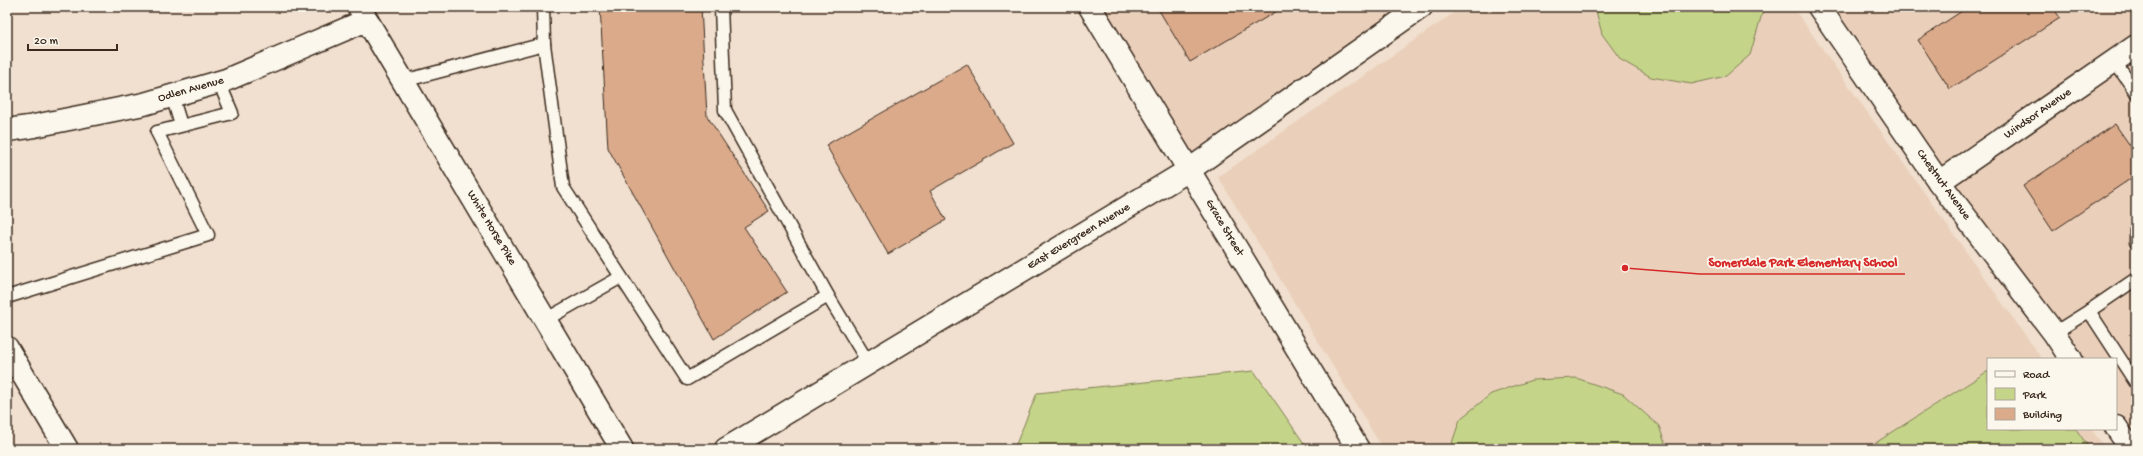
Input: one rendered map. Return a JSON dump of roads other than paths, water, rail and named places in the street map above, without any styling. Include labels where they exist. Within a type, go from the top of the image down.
[{"type":"main road","name":"Grace Street","points":[[1090,7],[1358,449]]},
{"type":"main road","name":"East Evergreen Avenue","points":[[726,449],[1189,170],[1421,7]]},
{"type":"main road","name":"Chestnut Avenue","points":[[1819,7],[1939,182],[2054,333],[2070,358]]},
{"type":"main road","name":"White Horse Pike","points":[[363,13],[622,449]]},
{"type":"main road","name":"Odlen Avenue","points":[[7,130],[29,128],[144,104],[219,82],[363,13]]},
{"type":"main road","name":"Windsor Avenue","points":[[1939,182],[2136,46]]},
{"type":"main road","points":[[7,348],[67,449]]},
{"type":"main road","points":[[2117,428],[2131,449]]},
{"type":"lane","points":[[543,7],[544,44],[563,187],[687,379],[828,296]]},
{"type":"lane","points":[[721,7],[725,110],[828,296],[869,364]]},
{"type":"lane","points":[[403,81],[544,44]]},
{"type":"lane","points":[[2114,61],[2136,92]]},
{"type":"lane","points":[[7,297],[208,235],[157,132],[232,113],[219,82]]},
{"type":"lane","points":[[172,96],[181,126]]},
{"type":"lane","points":[[2136,230],[2136,242]]},
{"type":"lane","points":[[545,320],[621,277]]},
{"type":"lane","points":[[2054,333],[2136,279]]},
{"type":"lane","points":[[2089,311],[2136,383]]},
{"type":"place","name":"Somerdale Park Elementary School","points":[[1625,268]]}]
